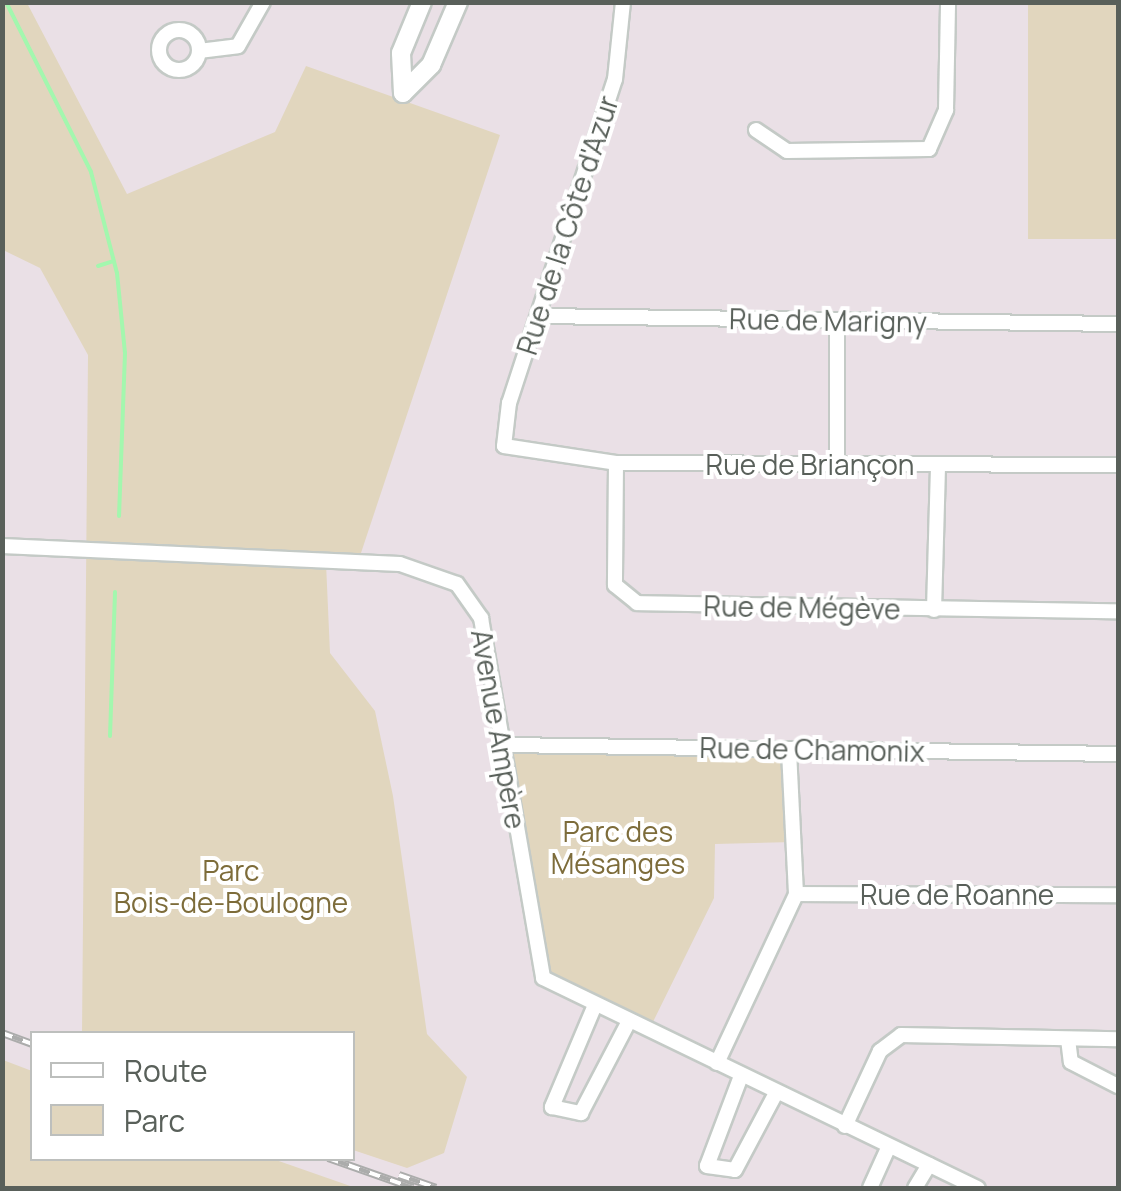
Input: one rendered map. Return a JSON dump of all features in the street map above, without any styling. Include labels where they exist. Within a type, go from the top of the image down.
[{"type":"street","points":[[199,51],[238,46],[263,2]]},
{"type":"street","points":[[422,2],[400,53],[403,93],[431,65],[458,2]]},
{"type":"street","name":"Rue de la Côte d'Azur","points":[[504,446],[538,316],[616,79],[623,2]]},
{"type":"street","points":[[756,130],[787,151],[928,149],[946,110],[948,2]]},
{"type":"street","name":"Rue de Marigny","points":[[538,316],[1118,324]]},
{"type":"street","points":[[836,320],[837,464]]},
{"type":"street","name":"Rue de Briançon","points":[[504,446],[616,464],[1118,466]]},
{"type":"street","name":"Rue de Mégève","points":[[616,464],[615,585],[626,598],[934,610],[1118,611]]},
{"type":"street","points":[[934,610],[938,465]]},
{"type":"street","name":"Avenue Ampère","points":[[2,546],[431,570],[457,584],[481,618],[505,745],[536,964],[596,1005],[978,1188]]},
{"type":"street","name":"Rue de Chamonix","points":[[505,745],[1118,754]]},
{"type":"street","points":[[717,1063],[796,894],[789,749]]},
{"type":"street","name":"Rue de Roanne","points":[[796,894],[1118,895]]},
{"type":"street","points":[[596,1005],[552,1108],[582,1112],[629,1021]]},
{"type":"street","points":[[845,1126],[880,1051],[902,1035],[1118,1040]]},
{"type":"street","points":[[1068,1039],[1071,1062],[1118,1086]]},
{"type":"street","points":[[741,1076],[704,1157],[727,1176],[776,1093]]},
{"type":"street","points":[[870,1188],[889,1146]]},
{"type":"street","points":[[916,1188],[929,1165]]},
{"type":"green space","name":"Parc Bois-de-Boulogne","points":[[3,3],[27,3],[127,194],[275,132],[306,66],[500,135],[358,562],[326,563],[330,653],[375,711],[393,796],[427,1034],[467,1077],[444,1153],[407,1168],[355,1151],[355,1031],[82,1031],[88,355],[40,268],[3,250]]},
{"type":"green space","points":[[1028,3],[1118,3],[1118,239],[1028,239]]},
{"type":"green space","name":"Parc des Mésanges","points":[[505,745],[789,749],[794,842],[715,844],[714,898],[649,1030],[543,978]]},
{"type":"green space","points":[[3,1060],[30,1070],[30,1161],[279,1161],[356,1188],[3,1188]]},
{"type":"waterway","points":[[6,2],[91,172],[117,273],[125,353],[119,516]]},
{"type":"waterway","points":[[98,266],[113,261]]},
{"type":"waterway","points":[[110,736],[115,592]]},
{"type":"railway","points":[[2,1033],[30,1043]]},
{"type":"railway","points":[[336,1161],[413,1188]]},
{"type":"railway","points":[[399,1175],[436,1188]]}]
